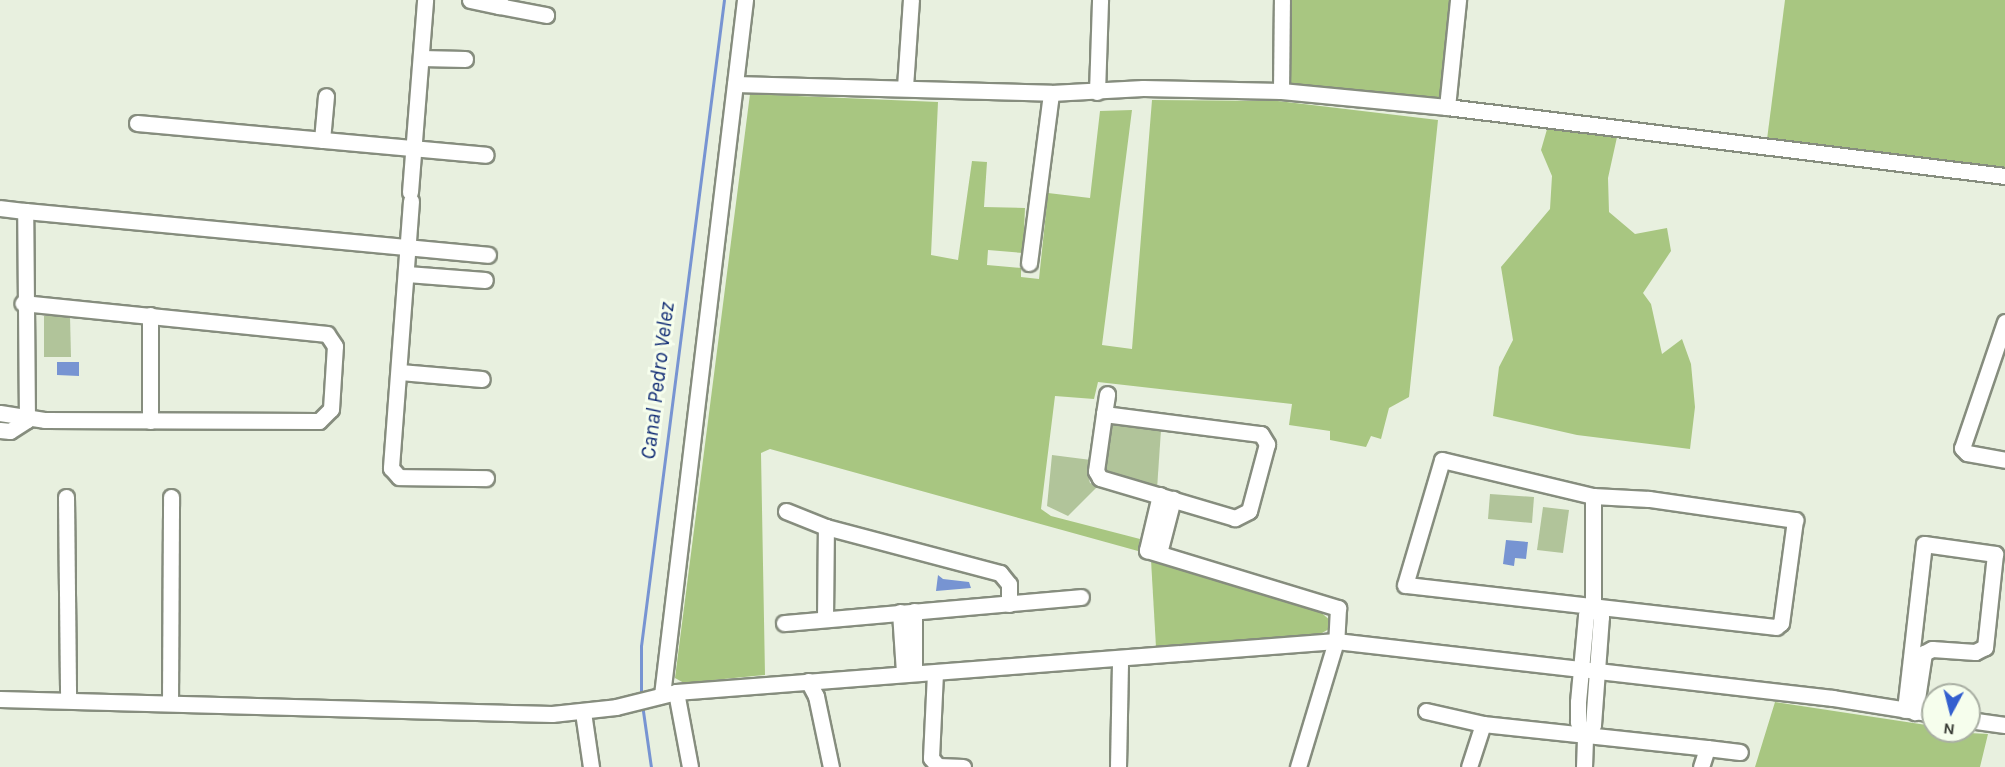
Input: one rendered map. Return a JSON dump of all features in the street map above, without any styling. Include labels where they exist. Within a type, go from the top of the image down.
[{"type":"street","points":[[425,0],[400,372],[391,468],[399,477],[486,478]]},
{"type":"street","points":[[470,0],[499,3],[546,15]]},
{"type":"street","points":[[690,767],[663,696],[745,0]]},
{"type":"street","points":[[905,87],[911,0]]},
{"type":"street","points":[[1097,92],[1100,0]]},
{"type":"street","points":[[1281,91],[1282,0]]},
{"type":"street","points":[[1447,107],[1458,0]]},
{"type":"street","points":[[421,58],[465,59]]},
{"type":"street","points":[[735,84],[905,87],[1051,93],[1143,88],[1281,91],[1447,107],[2005,176]]},
{"type":"street","points":[[1029,263],[1051,93]]},
{"type":"street","points":[[322,140],[326,96]]},
{"type":"street","points":[[137,123],[486,155]]},
{"type":"street","points":[[0,208],[488,255]]},
{"type":"street","points":[[25,211],[23,303],[27,420]]},
{"type":"street","points":[[407,274],[485,280]]},
{"type":"street","points":[[0,413],[27,420],[326,423],[331,409],[335,346],[327,334],[23,303]]},
{"type":"street","points":[[150,315],[150,421]]},
{"type":"street","points":[[2005,322],[1962,448],[1967,453],[2005,460]]},
{"type":"street","points":[[400,372],[482,379]]},
{"type":"street","points":[[1104,414],[1265,438],[1267,444],[1245,515],[1235,518],[1097,476],[1104,414],[1107,394]]},
{"type":"street","points":[[0,430],[10,431],[27,420]]},
{"type":"street","points":[[1442,460],[1593,496],[1650,499],[1795,520],[1779,626],[1405,585],[1442,460]]},
{"type":"street","points":[[171,496],[171,703]]},
{"type":"street","points":[[1585,737],[1593,725],[1601,617],[1593,604],[1593,496]]},
{"type":"street","points":[[66,497],[68,700]]},
{"type":"street","points":[[1166,497],[1153,552],[1338,608],[1336,641],[1298,767]]},
{"type":"street","points":[[786,511],[826,527],[1000,573],[1009,585],[1009,604]]},
{"type":"street","points":[[825,618],[826,527]]},
{"type":"street","points":[[1924,544],[1995,554],[1985,647],[1975,652],[1932,649],[1924,654],[1910,711],[1924,544]]},
{"type":"street","points":[[784,623],[1081,597]]},
{"type":"street","points":[[1584,767],[1585,737],[1578,722],[1586,615],[1593,604]]},
{"type":"street","points":[[907,612],[909,673]]},
{"type":"street","points":[[0,699],[583,712],[663,696],[808,681],[1336,641],[1598,671],[1921,712]]},
{"type":"street","points":[[1118,767],[1120,659]]},
{"type":"street","points":[[935,673],[932,758],[938,766],[963,767]]},
{"type":"street","points":[[808,681],[820,712],[831,767]]},
{"type":"street","points":[[1426,711],[1483,724],[1585,737],[1740,752]]},
{"type":"street","points":[[583,712],[591,767]]},
{"type":"street","points":[[1981,722],[2005,725]]},
{"type":"street","points":[[1469,767],[1483,724]]},
{"type":"street","points":[[1701,767],[1707,748]]},
{"type":"green space","points":[[1291,0],[1451,0],[1439,100],[1289,84]]},
{"type":"green space","points":[[1785,0],[2005,0],[2005,176],[1766,147]]},
{"type":"green space","points":[[750,94],[938,102],[931,255],[958,260],[972,161],[987,162],[984,207],[1025,208],[1023,253],[988,250],[987,265],[1021,268],[1021,277],[1039,279],[1048,193],[1090,198],[1100,111],[1132,110],[1102,345],[1132,349],[1152,100],[1278,101],[1438,120],[1409,397],[1389,408],[1381,439],[1371,436],[1366,447],[1330,440],[1330,431],[1289,425],[1292,404],[1098,382],[1094,399],[1055,396],[1041,509],[1051,516],[1140,539],[1138,551],[770,449],[761,453],[765,675],[684,683],[675,678]]},
{"type":"green space","points":[[1550,119],[1619,128],[1608,178],[1609,212],[1635,234],[1667,228],[1671,251],[1643,293],[1651,304],[1662,354],[1682,339],[1691,364],[1695,407],[1690,449],[1577,435],[1493,416],[1499,367],[1513,340],[1501,267],[1550,209],[1552,176],[1541,150]]},
{"type":"green space","points":[[44,316],[70,316],[71,357],[44,357]]},
{"type":"green space","points":[[1110,422],[1161,430],[1157,489],[1103,470]]},
{"type":"green space","points":[[1052,455],[1091,460],[1088,475],[1090,483],[1098,486],[1068,516],[1047,506]]},
{"type":"green space","points":[[1490,494],[1534,497],[1532,523],[1488,519]]},
{"type":"green space","points":[[1543,507],[1569,510],[1563,553],[1537,550]]},
{"type":"green space","points":[[1151,560],[1318,610],[1331,621],[1329,629],[1315,637],[1156,647]]},
{"type":"green space","points":[[1775,702],[1921,724],[1921,743],[1981,743],[1981,734],[1988,734],[1980,767],[1755,767]]},
{"type":"water","points":[[57,362],[79,362],[79,376],[57,375]]},
{"type":"water","points":[[1506,540],[1528,542],[1526,559],[1515,558],[1514,566],[1503,564]]},
{"type":"water","points":[[938,575],[943,579],[969,582],[971,588],[936,591]]},
{"type":"waterway","name":"Canal Pedro Velez","points":[[641,695],[641,646],[724,0]]},
{"type":"waterway","name":"Canal Pedro Velez","points":[[642,704],[651,767]]}]
